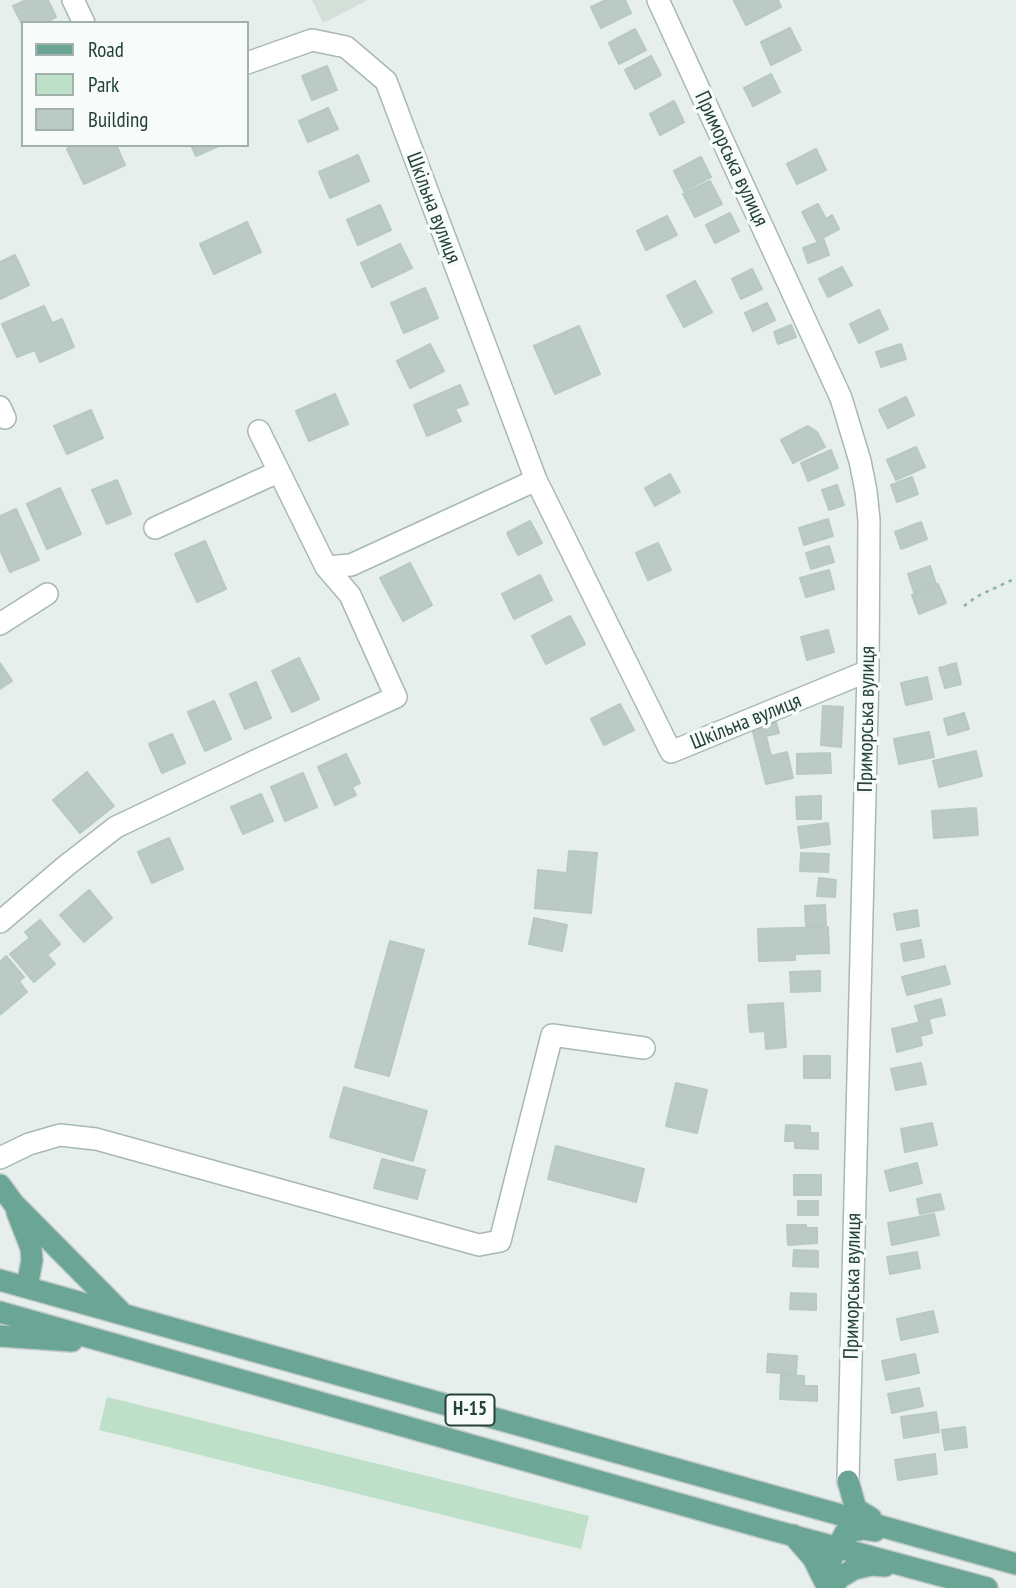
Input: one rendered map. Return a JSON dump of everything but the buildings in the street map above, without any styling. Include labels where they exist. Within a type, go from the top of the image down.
[{"type":"main road","points":[[0,1185],[14,1204],[121,1313]]},
{"type":"main road","points":[[14,1204],[31,1248],[32,1260],[27,1287]]},
{"type":"main road","name":"Н-15","points":[[0,1280],[1016,1564]]},
{"type":"main road","points":[[0,1312],[116,1343]]},
{"type":"main road","name":"Н-15","points":[[0,1336],[116,1343],[793,1535]]},
{"type":"main road","points":[[818,1507],[838,1499],[848,1482]]},
{"type":"main road","points":[[793,1535],[823,1534],[840,1524],[845,1515],[848,1482]]},
{"type":"main road","points":[[848,1482],[851,1497],[860,1514],[925,1540]]},
{"type":"main road","points":[[830,1588],[831,1560],[845,1533],[863,1529],[925,1540]]},
{"type":"main road","points":[[793,1535],[987,1588]]},
{"type":"main road","points":[[793,1535],[813,1558],[830,1588]]},
{"type":"main road","points":[[830,1588],[853,1569],[871,1566],[909,1567]]},
{"type":"street","points":[[73,0],[83,21]]},
{"type":"street","name":"Приморська вулиця","points":[[658,0],[841,398],[860,461],[867,500],[868,671],[848,1482]]},
{"type":"street","name":"Шкільна вулиця","points":[[248,63],[312,40],[346,47],[386,81],[536,480],[671,752],[868,671]]},
{"type":"street","points":[[0,922],[116,827],[396,697],[350,595],[326,567],[259,432]]},
{"type":"street","points":[[155,528],[278,472]]},
{"type":"street","points":[[326,567],[351,565],[536,480]]},
{"type":"street","points":[[0,624],[47,594]]},
{"type":"street","points":[[0,1158],[29,1144],[60,1135],[96,1139],[479,1245],[500,1241],[552,1035],[644,1048]]},
{"type":"path","points":[[964,606],[976,597],[1016,578]]},
{"type":"shaded area","points":[[312,0],[368,0],[323,23]]},
{"type":"green space","points":[[107,1397],[589,1516],[581,1549],[99,1430]]}]
